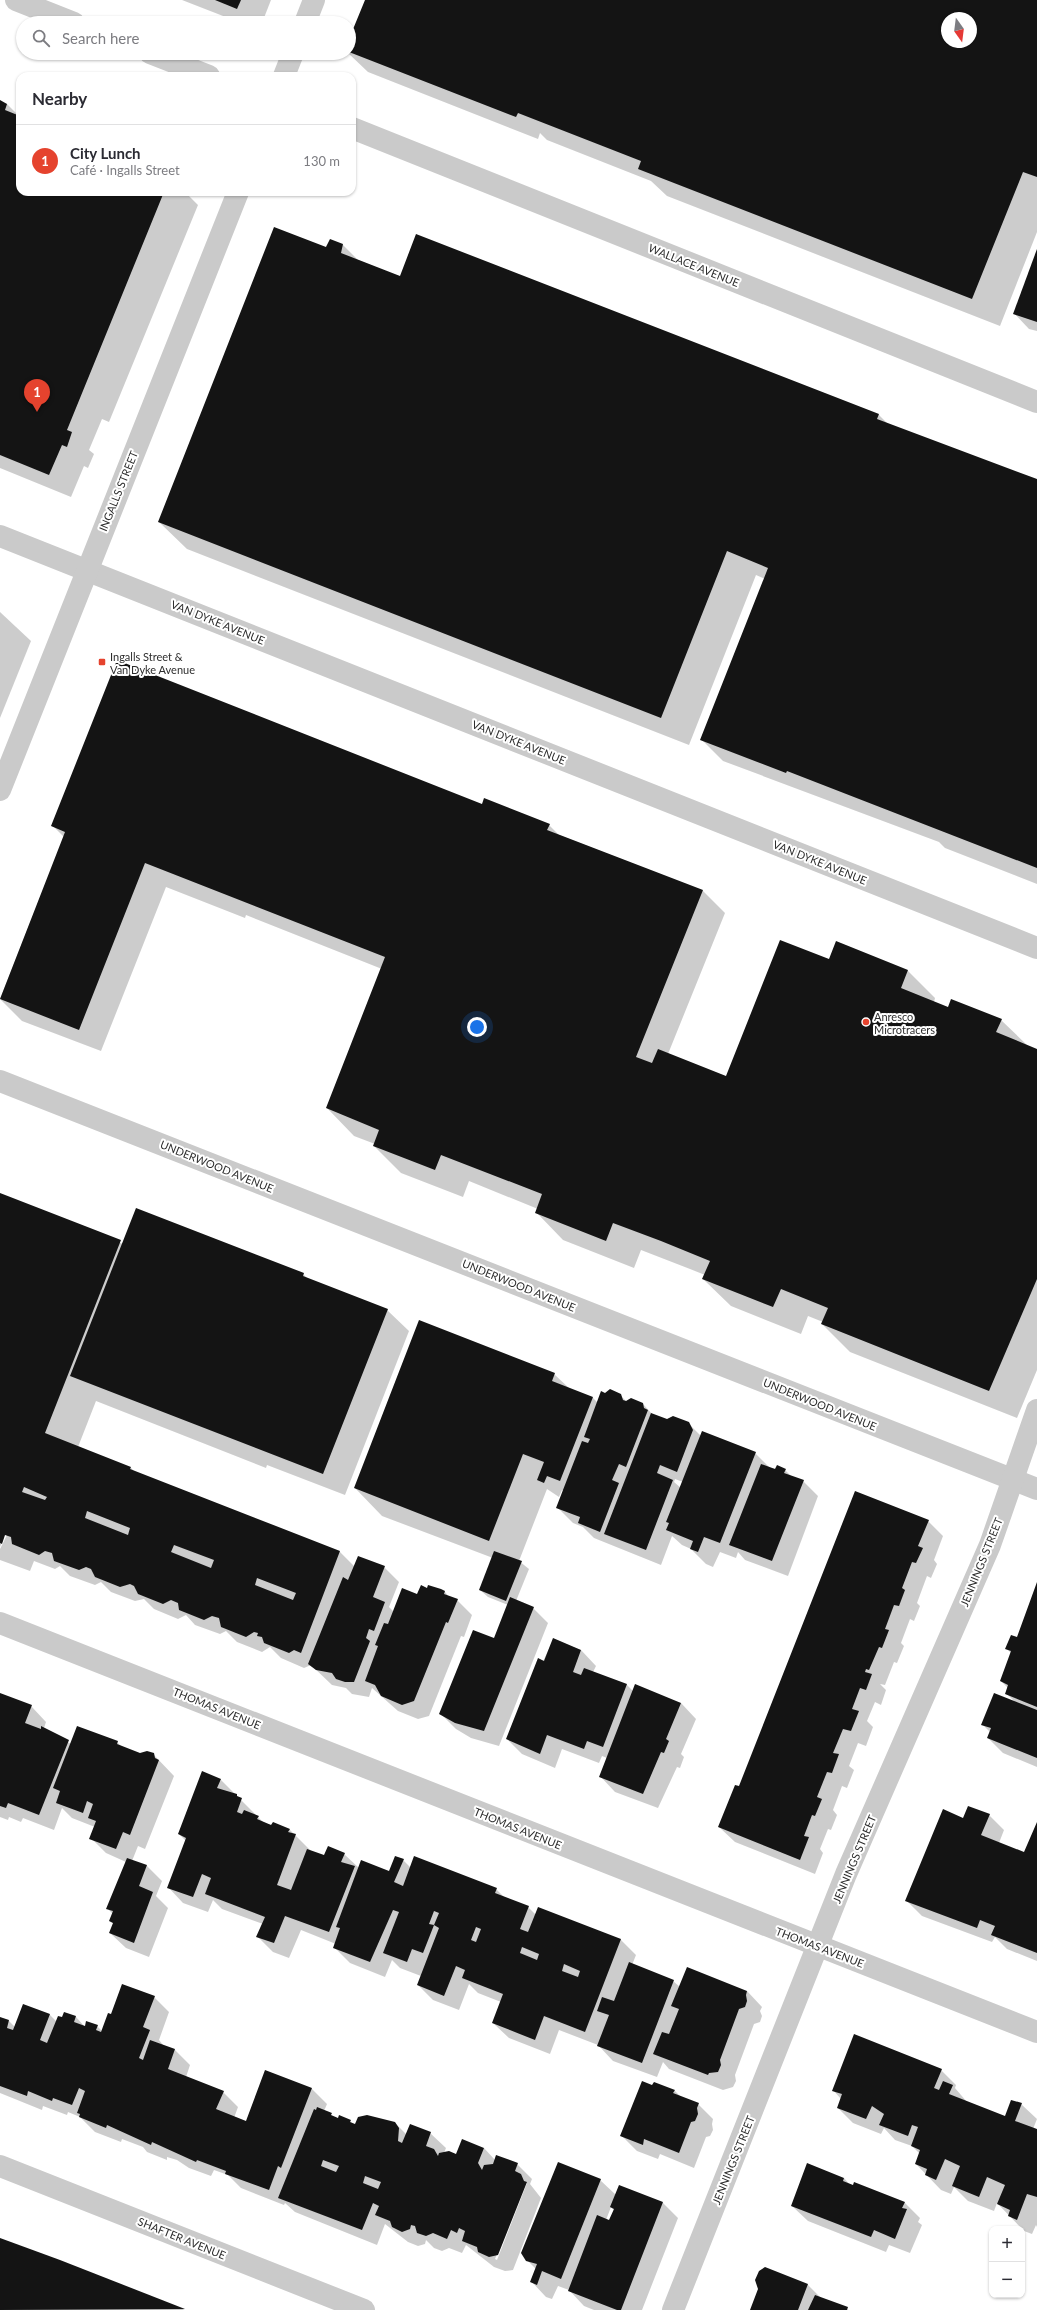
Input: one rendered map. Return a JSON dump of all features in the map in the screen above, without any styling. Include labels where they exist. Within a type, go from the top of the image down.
[{"type":"street","points":[[16,0],[56,16]]},
{"type":"street","points":[[307,16],[314,0]]},
{"type":"street","points":[[168,60],[199,72]]},
{"type":"street","points":[[286,72],[290,60]]},
{"type":"street","name":"WALLACE AVENUE","points":[[356,130],[1037,402]]},
{"type":"street","name":"INGALLS STREET","points":[[0,790],[236,196]]},
{"type":"street","name":"VAN DYKE AVENUE","points":[[0,536],[1037,948]]},
{"type":"street","name":"UNDERWOOD AVENUE","points":[[0,1081],[1037,1489]]},
{"type":"street","name":"JENNINGS STREET","points":[[673,2310],[846,1874],[990,1545],[1037,1410]]},
{"type":"street","name":"THOMAS AVENUE","points":[[0,1623],[1037,2032]]},
{"type":"street","name":"SHAFTER AVENUE","points":[[0,2166],[364,2310]]},
{"type":"building","points":[[215,0],[241,0],[237,9]]},
{"type":"building","points":[[365,0],[1037,0],[1037,177],[1023,172],[972,299],[638,169],[641,161],[518,113],[516,117],[356,55],[356,22]]},
{"type":"building","points":[[0,100],[7,104],[5,110],[16,114],[16,196],[162,196],[67,430],[72,432],[67,447],[62,445],[49,475],[0,455]]},
{"type":"building","points":[[274,227],[326,247],[330,239],[343,244],[341,253],[400,276],[416,234],[879,414],[877,419],[1037,479],[1037,868],[787,771],[786,773],[700,740],[768,568],[727,551],[661,718],[158,522]]},
{"type":"building","points":[[1037,249],[1037,322],[1013,314]]},
{"type":"building","points":[[117,660],[482,804],[484,798],[550,824],[547,830],[703,890],[636,1057],[652,1063],[658,1049],[726,1076],[780,940],[829,959],[836,941],[908,970],[901,988],[948,1007],[951,999],[1002,1019],[996,1032],[1037,1049],[1037,1279],[989,1391],[821,1324],[828,1308],[781,1289],[773,1307],[702,1279],[710,1261],[661,1241],[613,1223],[606,1241],[535,1213],[542,1194],[441,1155],[435,1170],[373,1146],[379,1130],[326,1108],[385,957],[145,863],[79,1030],[0,999],[65,832],[51,826]]},
{"type":"building","points":[[0,1193],[121,1240],[45,1433],[131,1467],[130,1469],[340,1551],[301,1653],[294,1650],[289,1653],[264,1643],[262,1637],[257,1636],[258,1633],[254,1632],[246,1637],[221,1627],[219,1618],[212,1616],[204,1620],[179,1610],[178,1603],[171,1600],[163,1604],[138,1594],[134,1586],[130,1584],[120,1587],[95,1577],[91,1569],[86,1567],[79,1570],[54,1561],[52,1553],[45,1551],[39,1555],[12,1544],[11,1537],[5,1535],[2,1544],[0,1543]],"holes":[[[24,1487],[47,1497],[45,1500],[22,1492]],[[87,1511],[130,1528],[128,1535],[85,1518]],[[174,1545],[214,1560],[211,1568],[171,1552]],[[257,1578],[296,1593],[293,1600],[255,1585]]]},
{"type":"building","points":[[136,1208],[304,1273],[303,1276],[388,1309],[323,1474],[70,1376]]},
{"type":"building","points":[[419,1320],[555,1373],[552,1381],[593,1397],[560,1481],[547,1476],[544,1483],[537,1480],[544,1462],[523,1454],[489,1541],[354,1488]]},
{"type":"building","points":[[610,1389],[621,1394],[623,1400],[626,1401],[631,1398],[643,1403],[644,1408],[648,1410],[626,1467],[619,1464],[612,1480],[619,1483],[600,1532],[578,1523],[580,1517],[556,1508],[582,1441],[588,1443],[590,1439],[584,1437],[601,1391],[605,1393]]},
{"type":"building","points":[[651,1413],[667,1419],[673,1416],[689,1422],[693,1430],[677,1472],[660,1465],[657,1473],[673,1480],[646,1550],[604,1534]]},
{"type":"building","points":[[702,1431],[756,1452],[720,1543],[704,1537],[698,1552],[690,1549],[693,1541],[666,1530],[669,1523],[666,1522]]},
{"type":"building","points":[[761,1464],[775,1469],[777,1465],[786,1469],[784,1473],[804,1480],[772,1561],[729,1545]]},
{"type":"building","points":[[855,1491],[929,1520],[918,1546],[923,1548],[916,1563],[912,1562],[902,1588],[905,1590],[899,1606],[894,1605],[885,1629],[889,1630],[882,1648],[879,1647],[869,1670],[866,1669],[865,1672],[872,1674],[866,1690],[860,1688],[852,1709],[859,1711],[851,1731],[843,1729],[833,1753],[839,1754],[832,1773],[827,1772],[817,1797],[822,1799],[815,1816],[812,1815],[804,1836],[809,1837],[800,1860],[718,1827],[735,1785],[739,1786]]},
{"type":"building","points":[[494,1551],[522,1561],[506,1601],[479,1590]]},
{"type":"building","points":[[358,1556],[385,1566],[373,1597],[385,1602],[374,1631],[369,1629],[366,1638],[370,1641],[354,1682],[345,1682],[336,1679],[332,1673],[316,1670],[308,1664],[343,1577],[348,1580]]},
{"type":"building","points":[[1037,1582],[1037,1707],[1005,1694],[1008,1685],[1000,1681],[1011,1651],[1005,1649],[1011,1635],[1017,1637]]},
{"type":"building","points":[[421,1585],[427,1588],[428,1585],[441,1589],[445,1591],[444,1594],[458,1599],[448,1623],[446,1622],[414,1701],[402,1705],[381,1696],[375,1685],[365,1681],[378,1646],[375,1645],[384,1623],[388,1624],[402,1588],[417,1594]]},
{"type":"building","points":[[510,1597],[534,1607],[484,1731],[455,1723],[439,1714],[473,1630],[494,1638]]},
{"type":"building","points":[[553,1638],[581,1650],[573,1672],[581,1675],[584,1668],[627,1684],[603,1747],[587,1741],[584,1749],[547,1735],[540,1754],[506,1739],[538,1658],[544,1661]]},
{"type":"building","points":[[635,1684],[681,1703],[666,1739],[669,1741],[664,1753],[661,1752],[643,1794],[599,1777]]},
{"type":"building","points":[[0,1693],[32,1705],[25,1723],[41,1729],[41,1726],[69,1740],[39,1815],[8,1803],[6,1808],[0,1806]]},
{"type":"building","points":[[994,1693],[1037,1710],[1037,1758],[987,1738],[991,1728],[981,1725]]},
{"type":"building","points":[[77,1726],[118,1741],[117,1744],[140,1753],[147,1751],[154,1753],[155,1758],[159,1760],[130,1835],[123,1832],[116,1849],[89,1839],[96,1821],[88,1818],[93,1804],[87,1801],[83,1813],[56,1803],[60,1791],[53,1788]]},
{"type":"building","points":[[202,1771],[221,1779],[217,1788],[237,1794],[237,1796],[242,1798],[237,1812],[242,1814],[244,1810],[259,1816],[257,1819],[271,1825],[273,1822],[290,1829],[288,1832],[296,1834],[277,1885],[291,1890],[307,1849],[324,1855],[328,1846],[345,1853],[341,1862],[355,1866],[329,1932],[285,1916],[274,1943],[256,1937],[265,1917],[205,1894],[211,1878],[202,1874],[193,1897],[167,1888],[186,1838],[178,1834]]},
{"type":"building","points":[[968,1806],[990,1814],[981,1835],[1024,1852],[1037,1822],[1037,1953],[991,1935],[995,1926],[980,1920],[977,1928],[905,1901],[943,1809],[963,1818]]},
{"type":"building","points":[[395,1856],[404,1859],[394,1882],[403,1886],[414,1856],[497,1888],[495,1893],[529,1906],[520,1929],[528,1932],[538,1907],[621,1939],[585,2032],[544,2016],[535,2040],[492,2023],[503,1994],[462,1978],[465,1970],[456,1966],[444,1996],[417,1985],[439,1928],[434,1925],[423,1953],[412,1949],[407,1962],[383,1953],[399,1912],[393,1910],[370,1962],[333,1948],[340,1928],[336,1927],[361,1860],[389,1871]],"holes":[[[434,1911],[439,1913],[434,1925],[429,1924]],[[476,1927],[481,1929],[476,1942],[471,1940]],[[522,1947],[539,1954],[537,1960],[520,1953]],[[564,1964],[580,1971],[578,1977],[562,1971]]]},
{"type":"building","points":[[127,1858],[147,1865],[139,1886],[153,1892],[134,1943],[109,1933],[113,1923],[109,1921],[113,1911],[106,1909]]},
{"type":"building","points":[[629,1962],[674,1980],[642,2063],[597,2046],[609,2015],[597,2011],[602,1997],[614,2001]]},
{"type":"building","points":[[687,1967],[747,1991],[747,2001],[745,2007],[739,2009],[720,2060],[721,2065],[718,2072],[709,2073],[708,2075],[653,2054],[662,2032],[669,2034],[679,2009],[671,2006]]},
{"type":"building","points":[[122,1984],[155,1996],[143,2027],[150,2030],[139,2058],[143,2060],[150,2040],[175,2049],[168,2069],[224,2091],[216,2109],[246,2121],[265,2070],[312,2088],[281,2168],[278,2166],[269,2190],[225,2174],[226,2171],[197,2160],[196,2162],[152,2142],[151,2145],[107,2125],[106,2128],[79,2117],[80,2114],[77,2113],[85,2091],[79,2088],[72,2105],[53,2098],[52,2101],[28,2091],[27,2096],[0,2086],[0,2017],[9,2020],[7,2028],[13,2030],[23,2004],[50,2014],[40,2040],[47,2043],[58,2016],[62,2017],[64,2012],[76,2016],[74,2022],[85,2026],[86,2021],[98,2025],[96,2030],[101,2032],[108,2013],[111,2014]]},
{"type":"building","points":[[854,2034],[942,2069],[934,2088],[939,2090],[943,2081],[953,2085],[949,2094],[1005,2116],[1011,2100],[1022,2103],[1015,2121],[1037,2129],[1037,2197],[1027,2194],[1017,2220],[1008,2216],[1010,2210],[997,2204],[1005,2185],[987,2177],[979,2197],[952,2186],[960,2166],[945,2159],[936,2180],[925,2175],[927,2169],[915,2164],[920,2150],[911,2146],[918,2127],[912,2125],[908,2136],[879,2125],[884,2114],[872,2106],[866,2119],[837,2108],[842,2094],[832,2091]]},
{"type":"building","points":[[642,2081],[652,2085],[654,2082],[675,2090],[673,2093],[699,2103],[697,2108],[698,2114],[695,2121],[691,2122],[679,2153],[644,2139],[643,2145],[620,2136]]},
{"type":"building","points":[[317,2107],[332,2113],[331,2115],[338,2118],[339,2115],[351,2120],[350,2122],[355,2124],[358,2117],[367,2115],[395,2122],[399,2128],[398,2141],[402,2143],[410,2124],[431,2132],[426,2146],[434,2149],[438,2156],[439,2153],[449,2151],[456,2154],[462,2139],[484,2148],[478,2163],[482,2170],[484,2165],[493,2164],[496,2155],[518,2163],[515,2171],[521,2174],[524,2181],[527,2182],[498,2255],[489,2257],[478,2252],[477,2247],[462,2241],[465,2231],[459,2228],[457,2233],[451,2230],[447,2239],[433,2233],[426,2236],[417,2233],[415,2226],[411,2225],[410,2229],[402,2232],[392,2227],[390,2221],[375,2215],[379,2206],[373,2203],[362,2230],[278,2198],[314,2109],[316,2110]],"holes":[[[323,2160],[339,2166],[336,2172],[321,2166]],[[365,2176],[381,2182],[378,2189],[363,2183]]]},
{"type":"building","points":[[558,2162],[601,2179],[561,2279],[542,2271],[537,2285],[530,2282],[537,2264],[526,2261],[521,2253]]},
{"type":"building","points":[[807,2163],[844,2178],[843,2181],[853,2185],[854,2182],[905,2202],[902,2208],[907,2209],[895,2239],[874,2230],[871,2237],[791,2206]]},
{"type":"building","points":[[619,2185],[663,2202],[621,2310],[617,2310],[568,2291],[597,2215],[609,2220],[614,2209],[610,2207]]},
{"type":"building","points":[[0,2238],[60,2260],[185,2309],[0,2310]]},
{"type":"building","points":[[765,2267],[808,2284],[798,2310],[750,2310],[758,2289],[755,2280],[759,2271]]},
{"type":"building","points":[[815,2295],[848,2307],[847,2310],[808,2310]]},
{"type":"place","name":"City Lunch","points":[[37,412]]},
{"type":"place","name":"Ingalls Street & Van Dyke Avenue","points":[[102,662]]},
{"type":"place","name":"Anresco Microtracers","points":[[866,1022]]}]
